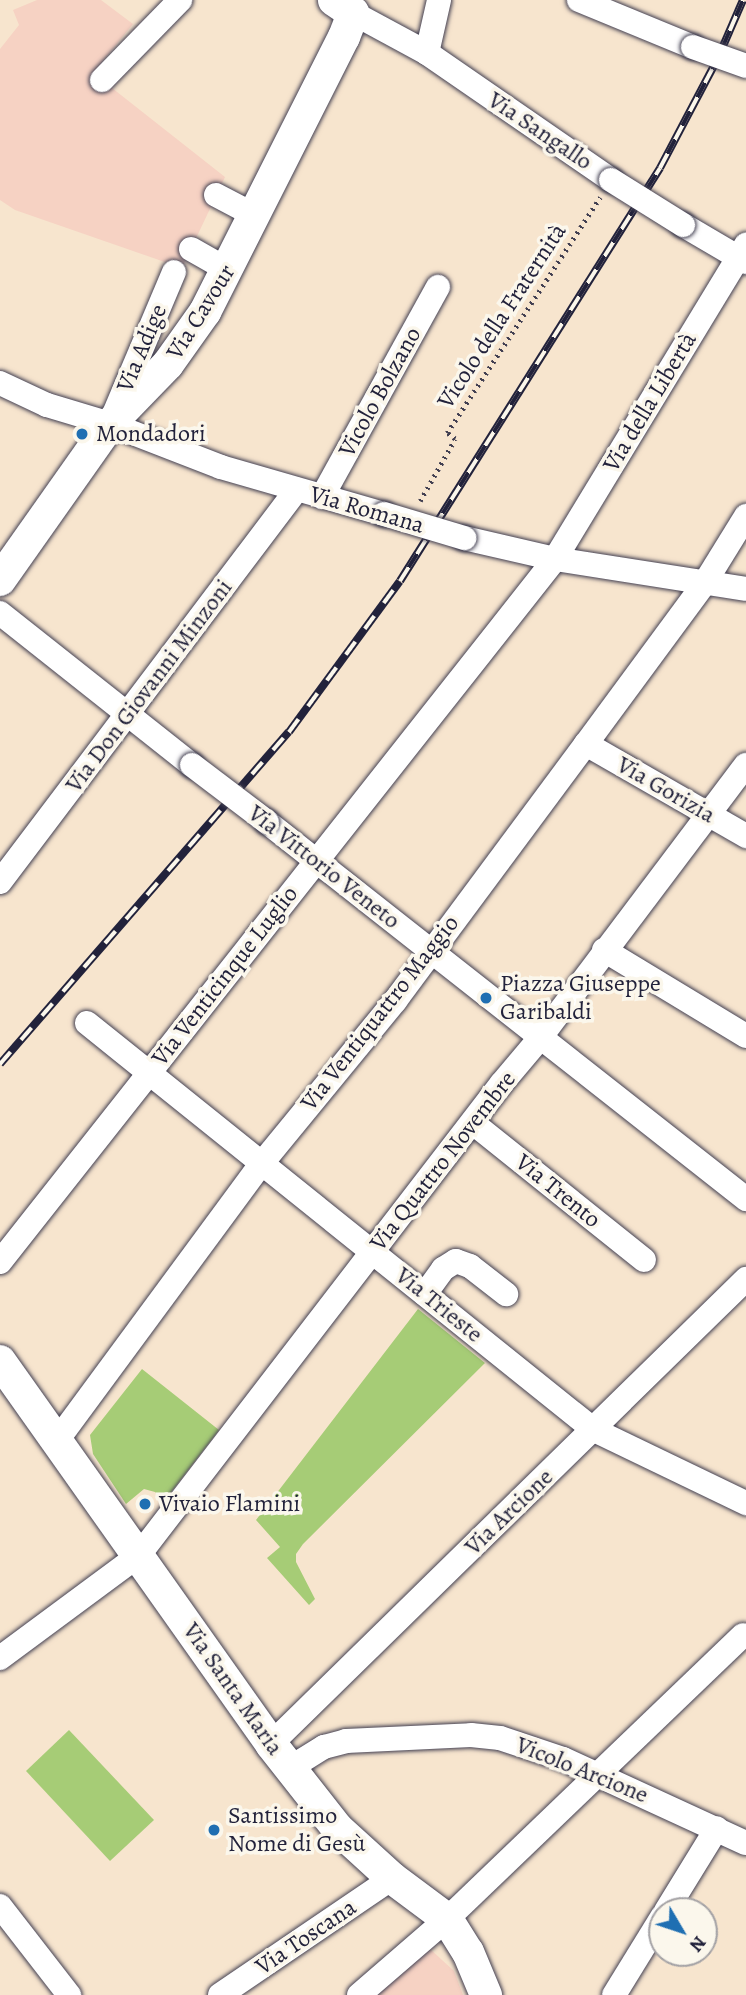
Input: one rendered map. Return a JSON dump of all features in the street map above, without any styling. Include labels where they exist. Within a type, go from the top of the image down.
[{"type":"main road","name":"Via Cavour","points":[[0,580],[110,424],[145,391],[199,322],[256,216],[344,6]]},
{"type":"main road","name":"Via Santa Maria","points":[[0,1361],[281,1756],[337,1828],[391,1878],[447,1919],[468,1952],[486,1995]]},
{"type":"street","points":[[102,80],[180,0]]},
{"type":"street","points":[[427,53],[439,0]]},
{"type":"street","points":[[579,0],[618,7],[693,47],[746,66]]},
{"type":"street","name":"Via Sangallo","points":[[344,6],[427,53],[611,180],[683,225],[743,255]]},
{"type":"street","points":[[216,195],[256,216]]},
{"type":"street","points":[[191,249],[228,270]]},
{"type":"street","name":"Via della Libertà","points":[[555,559],[743,255]]},
{"type":"street","name":"Via Adige","points":[[110,424],[174,272]]},
{"type":"street","name":"Vicolo Bolzano","points":[[322,497],[438,287]]},
{"type":"street","name":"Via Romana","points":[[0,383],[60,410],[110,424],[221,467],[464,538],[555,559],[746,589]]},
{"type":"street","name":"Via Don Giovanni Minzoni","points":[[5,866],[128,713],[297,490]]},
{"type":"street","name":"Via Ventiquattro Maggio","points":[[56,1442],[262,1163],[395,1001],[704,584],[746,516]]},
{"type":"street","name":"Via Venticinque Luglio","points":[[0,1262],[555,559]]},
{"type":"street","name":"Via Vittorio Veneto","points":[[0,613],[316,859],[540,1038],[741,1186]]},
{"type":"street","name":"Via Gorizia","points":[[586,744],[746,836]]},
{"type":"street","name":"Via Quattro Novembre","points":[[0,1658],[139,1555],[502,1083],[540,1038],[746,765]]},
{"type":"street","points":[[604,950],[746,1035]]},
{"type":"street","name":"Via Trieste","points":[[87,1023],[594,1430],[746,1503]]},
{"type":"street","name":"Via Trento","points":[[472,1123],[643,1259]]},
{"type":"street","name":"Via Trieste","points":[[425,1294],[443,1269],[456,1261],[470,1266],[506,1294]]},
{"type":"street","name":"Via Arcione","points":[[281,1756],[594,1430],[746,1279]]},
{"type":"street","points":[[359,1995],[447,1919],[743,1635]]},
{"type":"street","name":"Vicolo Arcione","points":[[281,1756],[316,1751],[340,1742],[471,1735],[519,1742],[597,1774],[746,1843]]},
{"type":"street","points":[[675,1897],[717,1829]]},
{"type":"street","name":"Via Toscana","points":[[220,1995],[391,1878]]},
{"type":"street","points":[[4,1919],[69,1995]]},
{"type":"street","points":[[614,1995],[648,1940]]},
{"type":"path","name":"Vicolo della Fraternità","points":[[384,514],[390,498],[418,505],[455,439],[447,433],[611,180]]},
{"type":"shaded area","points":[[37,0],[101,0],[133,24],[93,73],[225,177],[182,268],[15,210],[0,200],[0,49],[19,25],[13,10]]},
{"type":"shaded area","points":[[429,1948],[454,1971],[463,1995],[374,1995]]},
{"type":"green space","points":[[418,1309],[485,1363],[303,1544],[296,1554],[296,1562],[315,1599],[309,1605],[267,1558],[280,1547],[256,1520]]},
{"type":"green space","points":[[142,1369],[219,1430],[165,1500],[155,1492],[144,1489],[126,1504],[93,1454],[90,1435]]},
{"type":"green space","points":[[69,1730],[154,1820],[110,1861],[26,1771]]},
{"type":"railway","points":[[0,1064],[289,732],[400,581],[660,168],[717,60],[743,0]]},
{"type":"place","name":"Mondadori","points":[[82,434]]},
{"type":"place","name":"Piazza Giuseppe Garibaldi","points":[[486,998]]},
{"type":"place","name":"Vivaio Flamini","points":[[145,1504]]},
{"type":"place","name":"Santissimo Nome di Gesù","points":[[214,1830]]}]
